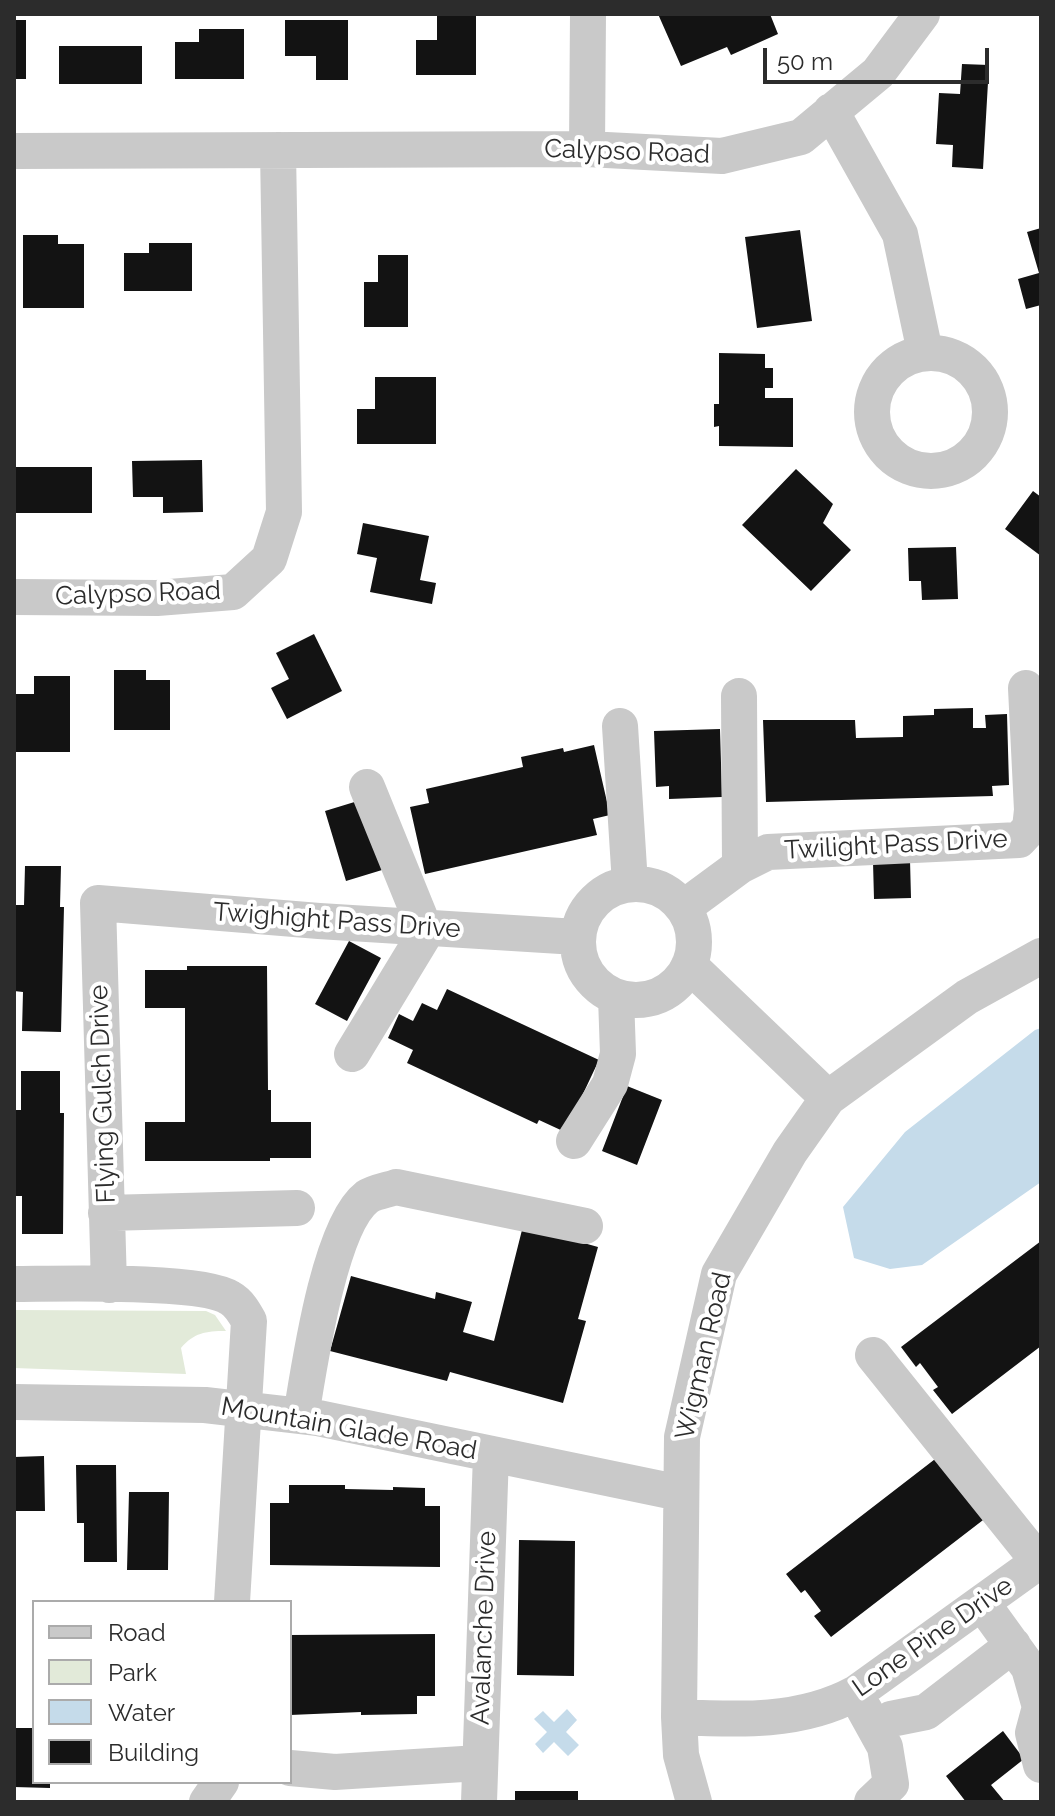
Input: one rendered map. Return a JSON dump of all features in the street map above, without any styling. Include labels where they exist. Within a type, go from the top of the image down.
[{"type":"street","points":[[587,149],[588,14]]},
{"type":"street","name":"Calypso Road","points":[[14,151],[587,149],[722,156],[801,137],[878,73],[922,14]]},
{"type":"street","points":[[831,111],[900,234],[925,352]]},
{"type":"street","name":"Calypso Road","points":[[14,597],[157,598],[233,592],[269,559],[284,512],[278,150]]},
{"type":"street","name":"Twilight Pass Drive","points":[[683,908],[740,866],[768,852],[1019,840],[1030,828],[1032,810],[1026,688]]},
{"type":"street","points":[[739,696],[740,866]]},
{"type":"street","points":[[620,726],[630,884]]},
{"type":"street","points":[[352,1054],[426,932],[367,787]]},
{"type":"street","points":[[630,884],[659,889],[672,897],[683,908],[693,930],[689,965],[680,980],[667,991],[651,998],[633,1000],[616,997],[590,979],[582,965],[577,937],[583,917],[594,901],[611,889],[630,884]]},
{"type":"street","name":"Twighight Pass Drive","points":[[98,903],[577,937]]},
{"type":"street","name":"Flying Gulch Drive","points":[[98,903],[109,1285]]},
{"type":"street","name":"Wigman Road","points":[[694,1802],[681,1755],[679,1717],[682,1437],[719,1274],[790,1152],[828,1098],[967,997],[1041,956]]},
{"type":"street","points":[[689,965],[828,1098]]},
{"type":"street","points":[[574,1141],[610,1084],[618,1054],[616,997]]},
{"type":"street","points":[[301,1416],[326,1289],[345,1227],[367,1196],[396,1187],[585,1226]]},
{"type":"street","points":[[106,1213],[297,1208]]},
{"type":"street","points":[[14,1284],[212,1291],[229,1297],[241,1307],[249,1321],[232,1600]]},
{"type":"street","points":[[873,1355],[1040,1561]]},
{"type":"street","name":"Mountain Glade Road","points":[[14,1402],[205,1405],[301,1416],[680,1493]]},
{"type":"street","name":"Avalanche Drive","points":[[479,1802],[491,1454]]},
{"type":"street","name":"Lone Pine Drive","points":[[679,1717],[780,1717],[832,1706],[856,1693],[1040,1561]]},
{"type":"street","points":[[982,1603],[1028,1658],[1040,1707],[1033,1733],[1041,1765]]},
{"type":"street","points":[[876,1729],[891,1719],[926,1712],[1028,1658]]},
{"type":"street","points":[[856,1693],[885,1747],[891,1784],[872,1802]]},
{"type":"street","points":[[292,1768],[335,1772],[479,1763]]},
{"type":"street","points":[[207,1802],[220,1784]]},
{"type":"green space","points":[[14,1310],[206,1311],[215,1315],[226,1331],[200,1334],[181,1348],[186,1374],[14,1368]]},
{"type":"water","points":[[1041,1028],[1041,1182],[922,1265],[890,1269],[854,1258],[843,1207],[905,1132]]},
{"type":"water","points":[[567,1709],[577,1720],[566,1732],[579,1745],[568,1756],[554,1742],[543,1753],[535,1744],[547,1732],[534,1719],[543,1711],[554,1722]]},
{"type":"building","points":[[658,14],[770,14],[778,34],[731,55],[727,47],[681,66]]},
{"type":"building","points":[[437,15],[476,15],[476,75],[416,75],[416,40],[437,40]]},
{"type":"building","points":[[14,20],[26,20],[26,79],[14,79]]},
{"type":"building","points":[[285,20],[348,20],[348,80],[316,80],[316,56],[285,56]]},
{"type":"building","points":[[199,29],[244,29],[244,79],[175,79],[175,42],[199,42]]},
{"type":"building","points":[[59,46],[142,46],[142,84],[59,84]]},
{"type":"building","points":[[962,64],[989,65],[983,169],[952,167],[953,145],[936,144],[939,93],[960,94]]},
{"type":"building","points":[[1041,228],[1041,305],[1026,309],[1018,279],[1039,273],[1027,232]]},
{"type":"building","points":[[800,230],[812,321],[757,328],[745,237]]},
{"type":"building","points":[[23,235],[58,235],[58,244],[84,244],[84,308],[23,308]]},
{"type":"building","points":[[149,243],[192,243],[192,291],[124,291],[124,253],[149,253]]},
{"type":"building","points":[[378,255],[408,255],[408,327],[364,327],[364,282],[378,282]]},
{"type":"building","points":[[719,353],[765,354],[765,368],[773,368],[773,388],[765,388],[765,398],[793,398],[793,447],[719,446],[719,426],[714,427],[714,404],[719,404]]},
{"type":"building","points":[[375,377],[436,377],[436,444],[357,444],[357,409],[375,409]]},
{"type":"building","points":[[202,460],[203,512],[163,513],[163,497],[133,497],[132,461]]},
{"type":"building","points":[[14,467],[92,467],[92,513],[14,513]]},
{"type":"building","points":[[796,469],[833,504],[823,523],[851,550],[811,591],[742,525]]},
{"type":"building","points":[[1033,491],[1041,497],[1041,556],[1005,529]]},
{"type":"building","points":[[363,523],[429,536],[420,580],[436,583],[432,604],[370,592],[377,558],[357,554]]},
{"type":"building","points":[[956,547],[958,599],[922,600],[921,581],[909,581],[908,548]]},
{"type":"building","points":[[314,634],[342,691],[287,719],[271,688],[289,679],[276,653]]},
{"type":"building","points":[[114,670],[146,670],[146,680],[170,680],[170,730],[114,730]]},
{"type":"building","points":[[34,676],[70,676],[70,752],[14,752],[14,694],[34,694]]},
{"type":"building","points":[[973,708],[973,728],[986,728],[985,715],[1007,714],[1009,785],[992,786],[993,796],[766,802],[763,720],[855,720],[856,738],[903,737],[903,716],[934,715],[934,709]]},
{"type":"building","points":[[720,729],[722,797],[669,799],[669,786],[656,787],[654,731]]},
{"type":"building","points":[[594,745],[610,815],[593,819],[597,835],[425,874],[410,807],[429,803],[426,789],[523,767],[521,757]]},
{"type":"building","points":[[361,800],[382,870],[346,881],[325,811]]},
{"type":"building","points":[[910,860],[911,898],[874,899],[873,862]]},
{"type":"building","points":[[25,866],[61,866],[60,907],[64,907],[61,1032],[22,1031],[23,992],[14,991],[14,905],[24,905]]},
{"type":"building","points":[[349,941],[381,958],[347,1021],[315,1004]]},
{"type":"building","points":[[187,966],[267,966],[271,1122],[311,1122],[311,1158],[145,1161],[145,1122],[185,1122],[185,1008],[145,1008],[145,970],[187,970]]},
{"type":"building","points":[[447,989],[599,1060],[565,1132],[539,1120],[537,1124],[407,1063],[413,1050],[388,1038],[399,1014],[413,1021],[422,1003],[437,1010]]},
{"type":"building","points":[[21,1071],[60,1071],[60,1113],[64,1113],[63,1234],[22,1234],[22,1196],[14,1196],[14,1110],[21,1110]]},
{"type":"building","points":[[627,1086],[662,1100],[637,1165],[602,1151]]},
{"type":"building","points":[[523,1226],[598,1247],[578,1319],[586,1321],[563,1403],[450,1372],[447,1381],[330,1351],[351,1276],[435,1299],[436,1292],[472,1302],[463,1332],[494,1341]]},
{"type":"building","points":[[1041,1241],[1041,1346],[952,1414],[933,1390],[938,1387],[920,1363],[916,1367],[901,1347]]},
{"type":"building","points":[[44,1456],[45,1511],[14,1511],[14,1457]]},
{"type":"building","points":[[939,1456],[987,1517],[831,1637],[814,1616],[821,1611],[805,1590],[801,1593],[786,1574]]},
{"type":"building","points":[[76,1465],[116,1465],[117,1562],[84,1562],[84,1523],[77,1523]]},
{"type":"building","points":[[289,1485],[345,1485],[345,1489],[425,1488],[425,1506],[440,1506],[440,1567],[270,1565],[270,1503],[289,1503]]},
{"type":"building","points":[[129,1492],[169,1492],[168,1570],[127,1570]]},
{"type":"building","points":[[519,1540],[575,1541],[574,1676],[517,1675]]},
{"type":"building","points":[[435,1634],[435,1696],[417,1696],[417,1714],[361,1715],[361,1712],[292,1715],[292,1635]]},
{"type":"building","points":[[14,1728],[32,1728],[32,1784],[50,1784],[50,1788],[14,1787]]},
{"type":"building","points":[[1003,1731],[1024,1759],[991,1785],[1005,1802],[966,1802],[946,1776]]},
{"type":"building","points":[[515,1791],[578,1791],[578,1802],[515,1802]]}]
